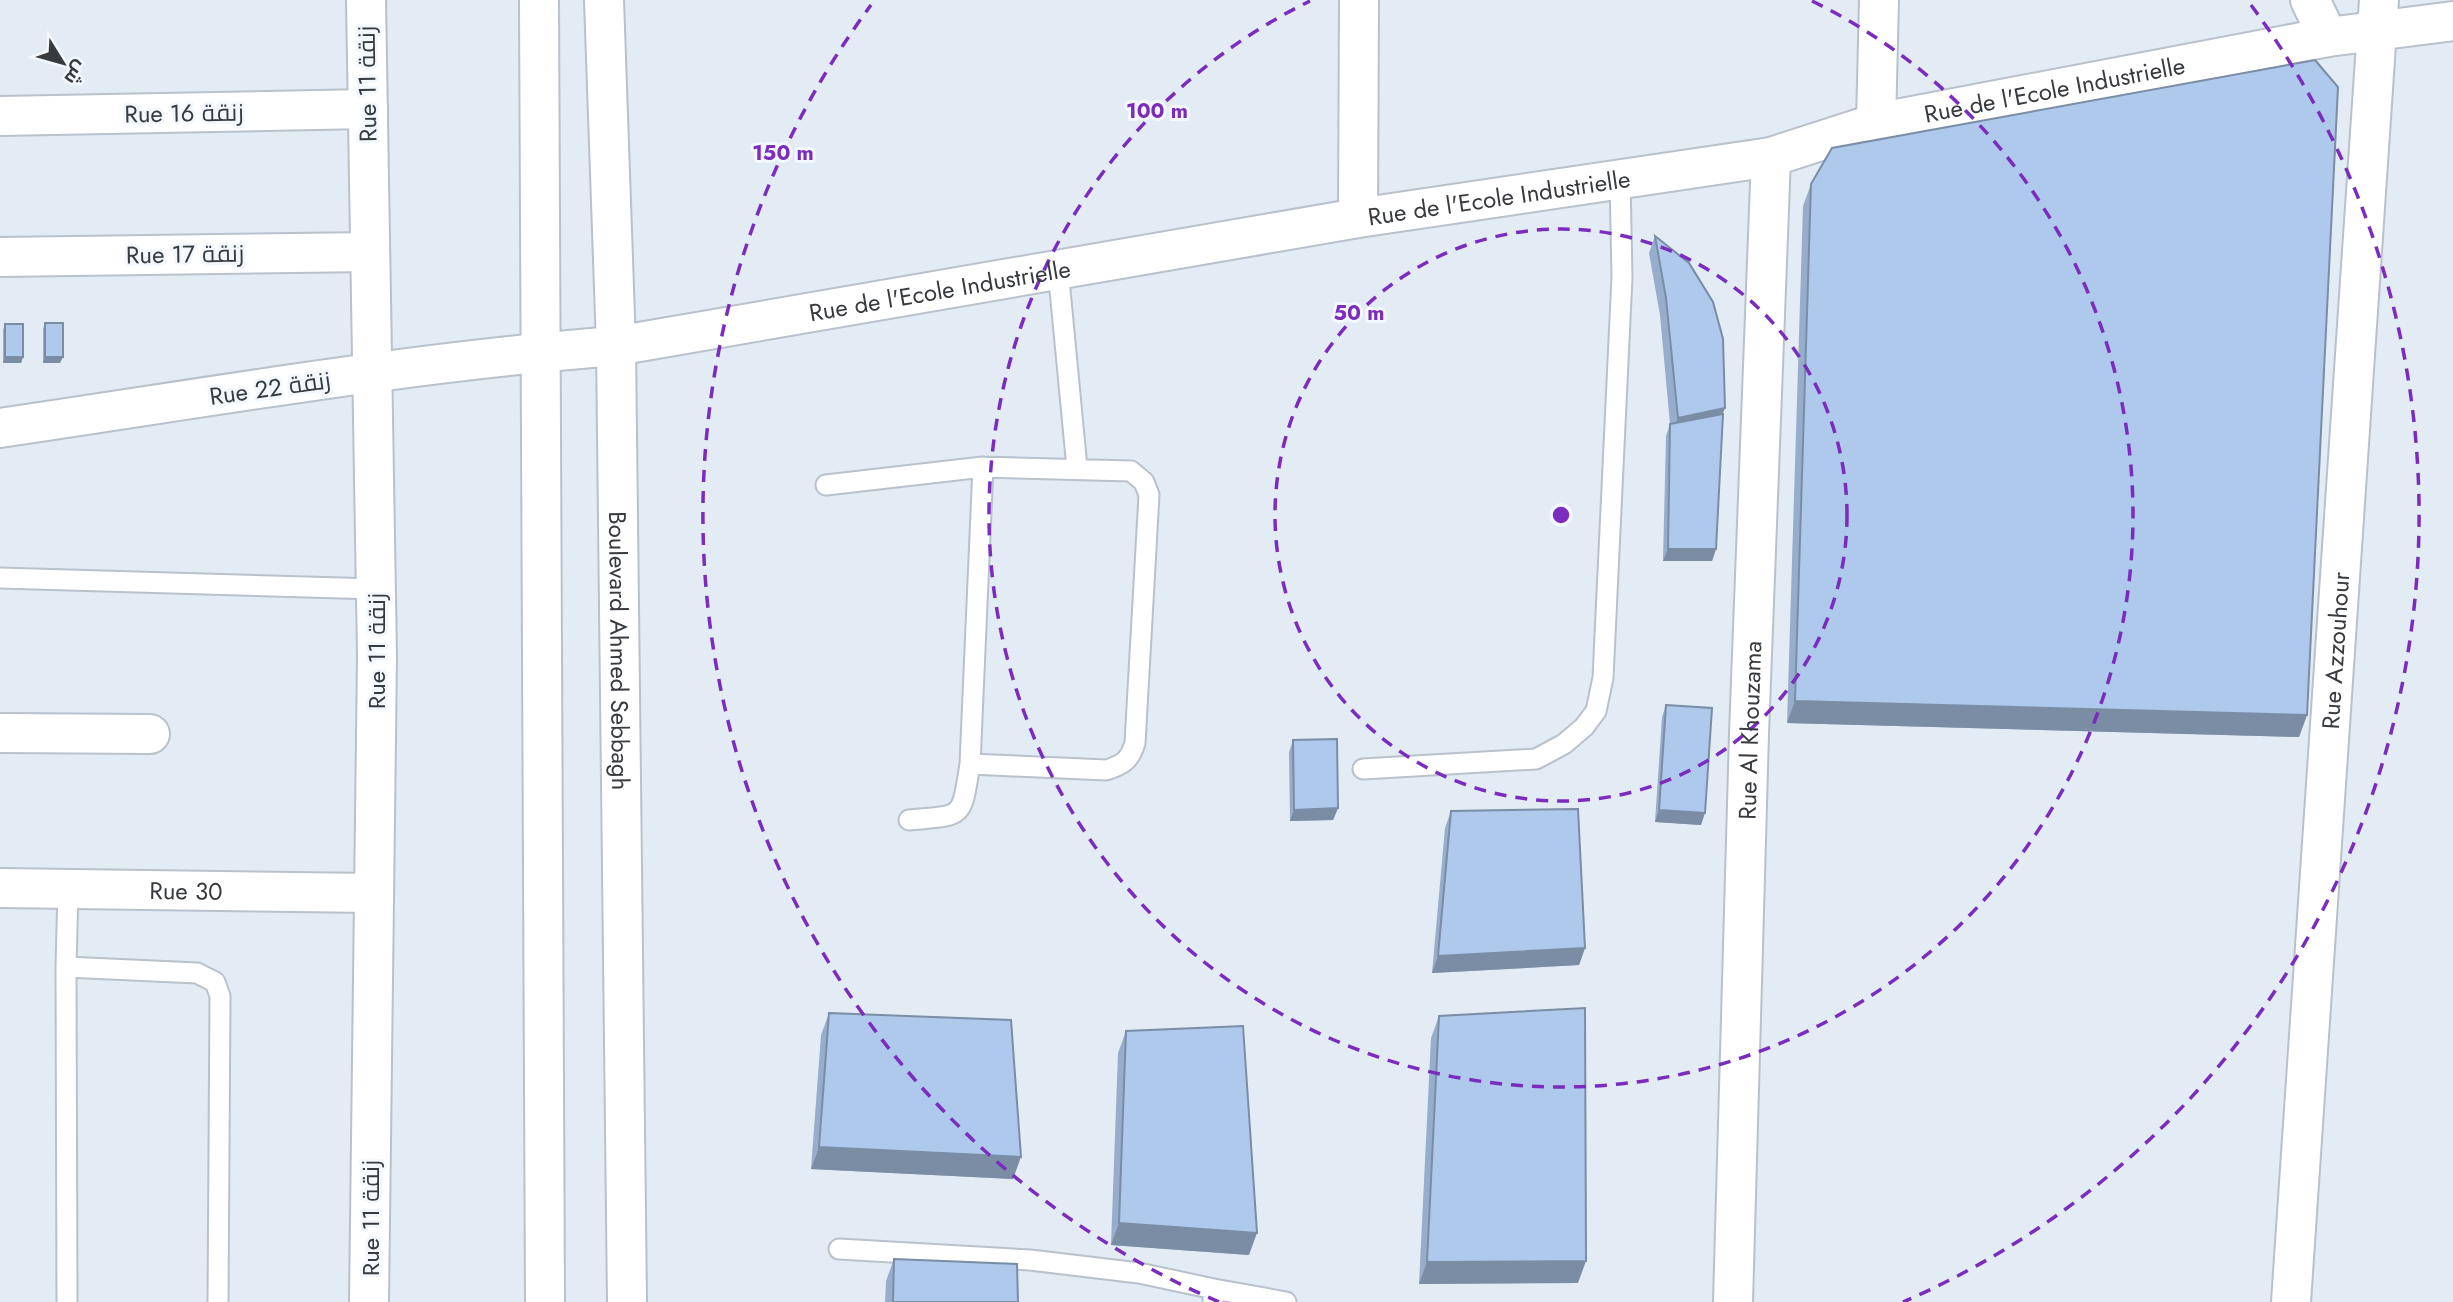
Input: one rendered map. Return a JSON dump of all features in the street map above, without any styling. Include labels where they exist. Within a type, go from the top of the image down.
[{"type":"street","name":"Rue 11 زنقة","points":[[366,0],[377,656],[369,1302]]},
{"type":"street","points":[[539,0],[545,1302]]},
{"type":"street","name":"Boulevard Ahmed Sebbagh","points":[[604,0],[616,346],[626,1302]]},
{"type":"street","points":[[1358,218],[1359,0]]},
{"type":"street","points":[[1876,123],[1879,0]]},
{"type":"street","points":[[2310,0],[2328,37]]},
{"type":"street","name":"Rue de l'Ecole Industrielle","points":[[541,352],[616,346],[1358,218],[1771,157],[1876,123],[2328,37],[2378,15],[2453,21]]},
{"type":"street","name":"Rue Azzouhour","points":[[2291,1302],[2378,15]]},
{"type":"street","name":"Rue 16 زنقة","points":[[0,116],[368,109]]},
{"type":"street","name":"Rue Al Khouzama","points":[[1733,1302],[1749,733],[1771,157]]},
{"type":"street","name":"Rue 17 زنقة","points":[[0,257],[370,252]]},
{"type":"street","name":"Rue 22 زنقة","points":[[0,428],[541,352]]},
{"type":"street","points":[[0,733],[150,734]]},
{"type":"street","name":"Rue 30","points":[[0,888],[373,893]]},
{"type":"lane","points":[[1363,769],[1536,759],[1564,744],[1584,727],[1596,711],[1603,678],[1621,290],[1620,179]]},
{"type":"lane","points":[[1058,270],[1076,468]]},
{"type":"lane","points":[[909,820],[952,817],[965,799],[970,764],[983,467]]},
{"type":"lane","points":[[827,485],[983,467],[1076,468],[1131,471],[1139,475],[1148,489],[1136,730],[1131,755],[1119,766],[1106,770],[970,764]]},
{"type":"lane","points":[[0,578],[376,589]]},
{"type":"lane","points":[[67,1302],[68,889]]},
{"type":"lane","points":[[66,967],[197,973],[215,982],[220,996],[218,1302]]},
{"type":"lane","points":[[839,1249],[1043,1262],[1139,1273],[1213,1296],[1286,1302]]},
{"type":"building","points":[[2315,60],[2338,87],[2307,715],[1795,701],[1811,184],[1832,148]]},
{"type":"building","points":[[1655,236],[1689,263],[1713,302],[1723,339],[1725,408],[1678,418],[1666,298]]},
{"type":"building","points":[[45,323],[63,323],[63,357],[45,357]]},
{"type":"building","points":[[5,324],[23,324],[23,357],[5,357]]},
{"type":"building","points":[[1723,414],[1716,549],[1668,549],[1670,424]]},
{"type":"building","points":[[1666,705],[1712,708],[1705,813],[1659,810]]},
{"type":"building","points":[[1337,739],[1338,808],[1294,810],[1293,740]]},
{"type":"building","points":[[1578,809],[1585,948],[1438,956],[1451,811]]},
{"type":"building","points":[[1585,1008],[1586,1261],[1427,1262],[1439,1016]]},
{"type":"building","points":[[829,1013],[1011,1020],[1021,1157],[819,1147]]},
{"type":"building","points":[[1243,1026],[1257,1233],[1119,1223],[1126,1031]]},
{"type":"building","points":[[894,1259],[1017,1264],[1018,1302],[893,1302]]}]
